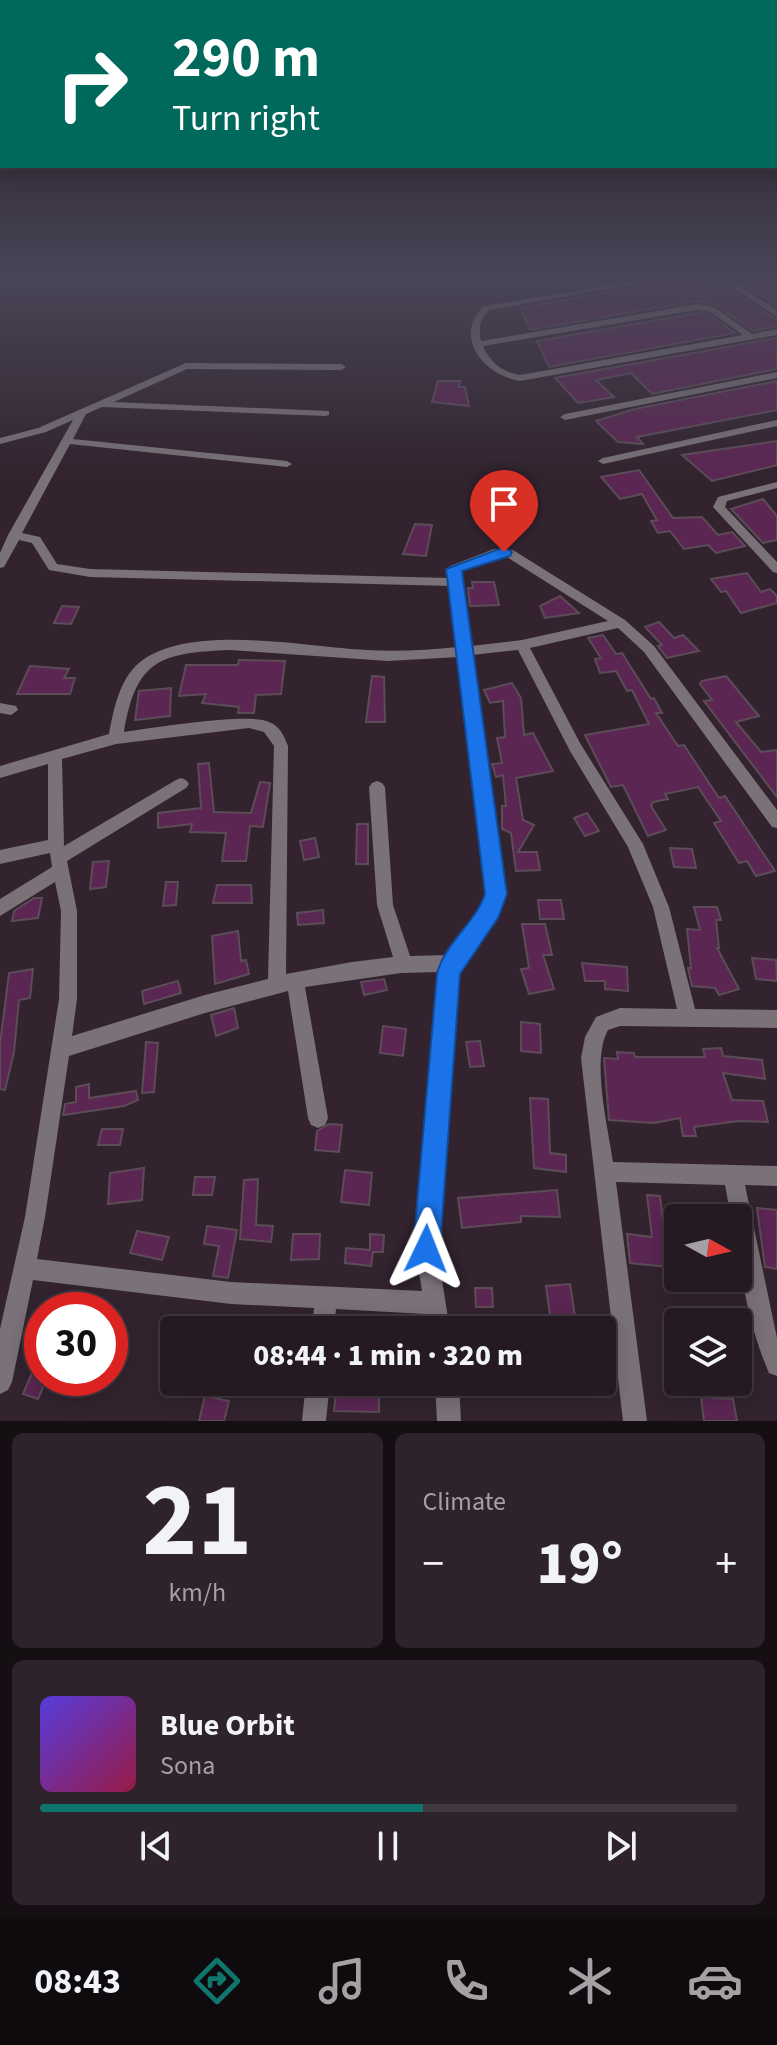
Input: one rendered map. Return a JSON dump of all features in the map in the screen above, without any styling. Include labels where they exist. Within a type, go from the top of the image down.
[{"type":"street","points":[[478,345],[480,355],[493,371],[514,378],[697,345]]},
{"type":"street","points":[[0,441],[33,434],[159,376],[198,364],[341,367]]},
{"type":"street","points":[[565,417],[777,375]]},
{"type":"street","points":[[99,404],[325,413]]},
{"type":"street","points":[[0,564],[82,412]]},
{"type":"street","points":[[603,461],[777,423]]},
{"type":"street","points":[[67,441],[287,464]]},
{"type":"street","points":[[777,485],[732,495],[722,499],[719,507],[777,569]]},
{"type":"street","points":[[14,535],[36,540],[53,567],[90,573],[455,582]]},
{"type":"street","points":[[436,1316],[426,1249],[451,963],[491,911],[496,894],[454,569],[494,553],[509,553],[620,623],[649,649],[777,822]]},
{"type":"street","points":[[116,738],[122,704],[136,674],[171,650],[219,646],[393,656],[522,645],[620,623]]},
{"type":"street","points":[[522,645],[575,747],[635,844],[661,907],[688,1019]]},
{"type":"street","points":[[0,772],[116,738],[249,723],[261,723],[275,731],[281,746],[286,984],[318,1118]]},
{"type":"street","points":[[0,1382],[25,1268],[61,1049],[69,953],[69,911],[58,858],[55,755]]},
{"type":"street","points":[[0,908],[58,858],[181,784]]},
{"type":"street","points":[[377,787],[385,905],[403,962]]},
{"type":"street","points":[[0,857],[58,858]]},
{"type":"street","points":[[61,1049],[286,984],[403,962],[451,963]]},
{"type":"street","points":[[635,1421],[590,1058],[598,1029],[602,1023],[620,1017],[777,1019]]},
{"type":"street","points":[[603,1172],[777,1176]]},
{"type":"street","points":[[733,1175],[766,1339],[777,1365]]},
{"type":"street","points":[[25,1268],[194,1289],[434,1303]]},
{"type":"street","points":[[324,1316],[326,1298]]},
{"type":"street","points":[[314,1421],[317,1396]]},
{"type":"street","points":[[448,1396],[449,1421]]},
{"type":"building","points":[[539,345],[668,345],[549,367]]},
{"type":"building","points":[[736,345],[777,345],[777,369],[652,394],[631,373],[596,380],[614,397],[578,403],[555,378]]},
{"type":"building","points":[[438,381],[460,381],[459,387],[465,387],[469,406],[432,402]]},
{"type":"building","points":[[777,381],[777,410],[637,437],[643,444],[618,442],[596,421],[635,409]]},
{"type":"building","points":[[777,441],[777,465],[712,481],[682,455]]},
{"type":"building","points":[[639,470],[673,518],[702,517],[718,535],[732,532],[745,546],[716,553],[708,545],[684,549],[670,531],[658,533],[651,521],[657,520],[642,494],[620,499],[601,477]]},
{"type":"building","points":[[763,499],[777,516],[777,540],[763,543],[731,509]]},
{"type":"building","points":[[415,524],[432,525],[426,556],[403,554]]},
{"type":"building","points":[[747,573],[761,592],[770,589],[777,596],[777,603],[741,613],[726,591],[721,592],[711,579]]},
{"type":"building","points":[[472,582],[494,582],[499,605],[470,606],[468,588],[473,588]]},
{"type":"building","points":[[560,596],[579,613],[545,618],[540,606]]},
{"type":"building","points":[[62,606],[79,607],[71,624],[54,623]]},
{"type":"building","points":[[659,622],[674,638],[683,635],[699,651],[667,658],[658,646],[662,645],[645,627]]},
{"type":"building","points":[[603,635],[616,654],[622,653],[651,699],[654,698],[662,713],[656,713],[678,746],[684,745],[719,798],[725,796],[775,871],[756,876],[747,861],[739,863],[714,823],[721,821],[698,787],[665,794],[668,799],[653,802],[651,806],[666,830],[648,836],[623,785],[611,787],[585,735],[649,724],[632,690],[627,691],[616,671],[600,673],[595,659],[601,658],[588,638]]},
{"type":"building","points":[[239,660],[285,661],[281,694],[256,695],[254,713],[238,713],[239,707],[202,703],[206,694],[179,696],[186,665],[238,665]]},
{"type":"building","points":[[30,666],[69,669],[64,678],[75,678],[70,694],[17,694]]},
{"type":"building","points":[[372,676],[384,677],[385,722],[366,722]]},
{"type":"building","points":[[726,676],[759,716],[736,722],[761,752],[777,750],[777,797],[704,701],[712,700],[700,684],[702,681]]},
{"type":"building","points":[[512,683],[521,698],[524,735],[533,733],[553,771],[516,778],[523,820],[534,825],[518,852],[537,852],[540,870],[516,871],[511,833],[502,829],[502,806],[506,806],[503,775],[496,777],[492,764],[502,763],[497,738],[505,737],[503,701],[490,703],[484,690]]},
{"type":"building","points":[[171,688],[170,716],[135,720],[139,691]]},
{"type":"building","points":[[209,763],[214,812],[251,813],[260,782],[270,783],[263,827],[250,826],[246,861],[222,861],[226,833],[190,832],[192,824],[158,828],[158,813],[201,808],[198,764]]},
{"type":"building","points":[[587,813],[599,831],[585,836],[574,818]]},
{"type":"building","points":[[357,824],[368,824],[368,864],[356,864]]},
{"type":"building","points":[[315,838],[319,857],[304,860],[300,841]]},
{"type":"building","points":[[670,848],[692,849],[696,868],[674,867]]},
{"type":"building","points":[[109,861],[106,887],[90,889],[93,862]]},
{"type":"building","points":[[166,882],[178,882],[176,905],[163,906]]},
{"type":"building","points":[[217,885],[251,885],[252,903],[213,903]]},
{"type":"building","points":[[34,898],[42,898],[38,918],[12,921],[14,911]]},
{"type":"building","points":[[538,900],[561,900],[564,919],[540,919]]},
{"type":"building","points":[[694,907],[717,907],[721,920],[716,920],[717,948],[739,989],[719,995],[715,988],[692,986],[688,968],[691,968],[687,929],[700,930]]},
{"type":"building","points":[[323,910],[324,923],[298,925],[297,913]]},
{"type":"building","points":[[522,924],[545,924],[552,955],[543,955],[554,989],[529,994],[521,969],[529,968]]},
{"type":"building","points":[[238,931],[241,961],[246,960],[249,974],[215,984],[212,936]]},
{"type":"building","points":[[752,958],[776,960],[777,981],[756,979]]},
{"type":"building","points":[[582,963],[627,967],[628,991],[605,989],[605,981],[585,981]]},
{"type":"building","points":[[33,969],[30,998],[19,1000],[14,1052],[5,1090],[0,1089],[0,1044],[9,973]]},
{"type":"building","points":[[384,979],[387,990],[364,995],[361,982]]},
{"type":"building","points":[[178,981],[181,993],[144,1004],[142,991]]},
{"type":"building","points":[[234,1008],[238,1028],[216,1036],[211,1015]]},
{"type":"building","points":[[521,1022],[540,1024],[541,1053],[521,1051]]},
{"type":"building","points":[[383,1026],[406,1029],[403,1056],[380,1053]]},
{"type":"building","points":[[480,1041],[484,1066],[470,1067],[466,1042]]},
{"type":"building","points":[[146,1042],[158,1043],[154,1092],[142,1093]]},
{"type":"building","points":[[721,1048],[723,1056],[762,1060],[765,1079],[723,1073],[732,1100],[763,1101],[768,1122],[738,1121],[694,1127],[696,1136],[683,1136],[680,1118],[654,1123],[609,1120],[604,1058],[618,1059],[617,1052],[634,1053],[635,1057],[705,1057],[703,1049]]},
{"type":"building","points":[[89,1084],[89,1098],[136,1091],[138,1100],[124,1106],[63,1115],[65,1104],[76,1102],[76,1087]]},
{"type":"building","points":[[530,1098],[548,1099],[550,1153],[566,1155],[566,1172],[534,1168]]},
{"type":"building","points":[[329,1124],[342,1125],[339,1152],[315,1150],[317,1131]]},
{"type":"building","points":[[102,1129],[123,1129],[120,1145],[98,1145]]},
{"type":"building","points":[[144,1168],[142,1200],[108,1204],[110,1173]]},
{"type":"building","points":[[345,1170],[372,1173],[369,1205],[341,1202]]},
{"type":"building","points":[[195,1177],[215,1177],[212,1195],[193,1195]]},
{"type":"building","points":[[258,1179],[256,1225],[273,1226],[271,1242],[240,1239],[244,1180]]},
{"type":"building","points":[[557,1190],[560,1217],[521,1216],[521,1222],[462,1228],[458,1198]]},
{"type":"building","points":[[647,1195],[660,1196],[664,1267],[630,1263],[627,1234],[652,1237]]},
{"type":"building","points":[[757,1208],[777,1210],[777,1269],[765,1267]]},
{"type":"building","points":[[207,1226],[237,1230],[228,1278],[213,1276],[219,1246],[204,1244]]},
{"type":"building","points":[[137,1231],[169,1237],[162,1260],[130,1253]]},
{"type":"building","points":[[293,1234],[320,1234],[319,1259],[291,1260]]},
{"type":"building","points":[[370,1234],[384,1235],[383,1252],[373,1252],[371,1266],[345,1263],[346,1248],[370,1250]]},
{"type":"building","points":[[570,1284],[575,1316],[550,1316],[546,1286]]},
{"type":"building","points":[[475,1288],[492,1288],[493,1307],[476,1307]]},
{"type":"building","points":[[205,1396],[229,1401],[224,1421],[199,1421]]},
{"type":"building","points":[[336,1396],[379,1396],[379,1412],[334,1411]]},
{"type":"building","points":[[701,1397],[733,1399],[737,1421],[704,1421]]},
{"type":"route","points":[[426,1249],[451,963],[491,911],[496,894],[454,569],[490,554],[504,552]]}]
